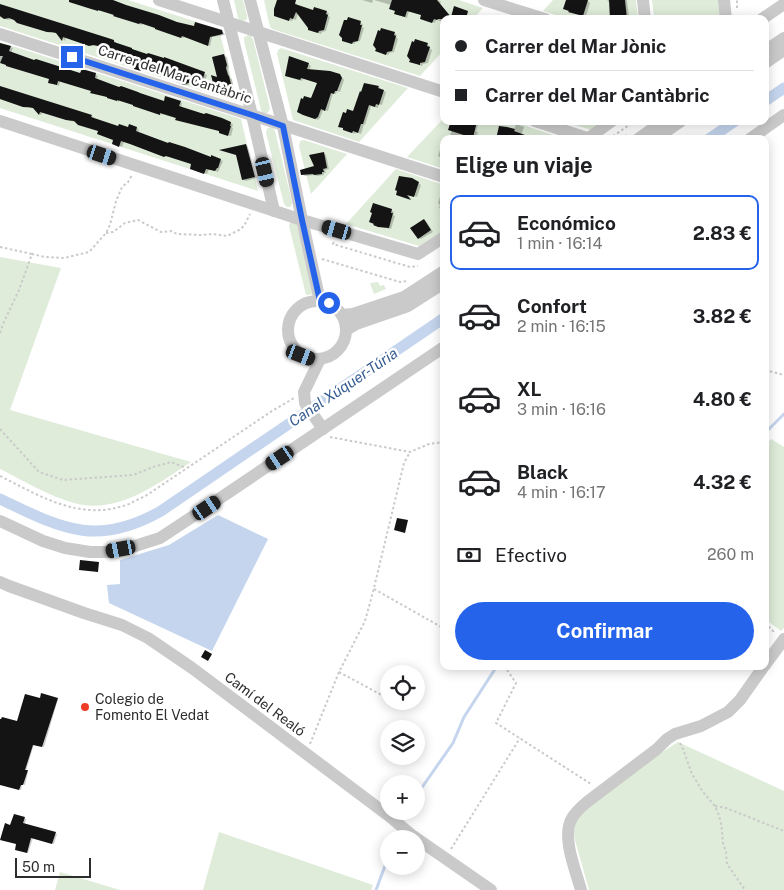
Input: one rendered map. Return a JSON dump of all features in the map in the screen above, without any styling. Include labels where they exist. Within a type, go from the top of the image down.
[{"type":"street","points":[[159,0],[440,91]]},
{"type":"street","points":[[223,0],[230,22],[274,211]]},
{"type":"street","points":[[250,0],[283,126],[320,301]]},
{"type":"street","points":[[484,0],[532,15]]},
{"type":"street","points":[[643,0],[645,15]]},
{"type":"street","points":[[724,0],[726,15]]},
{"type":"street","points":[[768,15],[784,4]]},
{"type":"street","name":"Carrer del Mar Cantàbric","points":[[0,34],[440,176]]},
{"type":"street","points":[[769,49],[784,38]]},
{"type":"street","points":[[769,60],[784,50]]},
{"type":"street","points":[[755,135],[784,114]]},
{"type":"street","points":[[0,121],[302,220],[418,254],[440,240]]},
{"type":"street","points":[[547,125],[575,135]]},
{"type":"street","points":[[593,135],[606,125]]},
{"type":"street","points":[[644,135],[657,125]]},
{"type":"street","points":[[661,135],[675,125]]},
{"type":"street","points":[[342,315],[353,314],[404,297],[440,274]]},
{"type":"street","points":[[346,330],[356,324],[408,306],[440,286]]},
{"type":"street","points":[[310,301],[329,303],[342,315],[346,330],[344,338],[336,352],[328,357],[320,359],[301,355],[289,340],[287,330],[289,320],[301,305],[310,301]]},
{"type":"street","points":[[0,521],[43,541],[65,548],[90,552],[108,552],[160,538],[207,508],[321,425],[440,350]]},
{"type":"street","points":[[320,359],[304,397],[321,425]]},
{"type":"street","name":"Camí del Realó","points":[[0,582],[122,625],[148,638],[192,668],[306,753],[390,816],[413,836],[491,890]]},
{"type":"street","points":[[769,660],[784,639]]},
{"type":"street","points":[[581,890],[569,846],[568,832],[571,820],[578,810],[657,749],[667,739],[675,734],[714,720],[728,712],[740,700],[762,670]]},
{"type":"path","points":[[615,135],[629,125]]},
{"type":"path","points":[[0,248],[45,257],[64,258],[89,252],[106,233],[122,187],[128,182],[136,166]]},
{"type":"path","points":[[106,233],[112,232],[125,222],[138,220],[161,232],[171,231],[178,234],[227,236],[244,226],[254,204]]},
{"type":"path","points":[[0,333],[32,254]]},
{"type":"path","points":[[310,256],[400,282],[410,281]]},
{"type":"path","points":[[769,371],[784,375]]},
{"type":"path","points":[[0,476],[47,499],[77,509],[108,509],[130,503],[147,495],[272,411],[304,397]]},
{"type":"path","points":[[321,425],[330,438],[410,452],[429,444],[440,443]]},
{"type":"path","points":[[0,429],[39,472],[63,480],[133,475],[171,462],[186,468]]},
{"type":"path","points":[[306,753],[339,672],[365,621],[404,463],[410,452]]},
{"type":"path","points":[[374,589],[440,626]]},
{"type":"path","points":[[507,670],[516,683],[496,723],[601,791]]},
{"type":"path","points":[[339,672],[380,694]]},
{"type":"path","points":[[675,734],[692,774],[703,792],[715,806],[721,822],[727,864],[744,890]]},
{"type":"path","points":[[450,851],[520,738]]},
{"type":"path","points":[[715,806],[726,808],[784,831]]},
{"type":"green space","points":[[0,0],[128,0],[219,29],[237,102],[0,26]]},
{"type":"green space","points":[[234,0],[243,0],[247,16],[247,19],[244,21],[240,21],[238,18]]},
{"type":"green space","points":[[264,0],[459,0],[483,8],[477,15],[440,15],[440,54],[420,76],[270,27]]},
{"type":"green space","points":[[553,0],[636,0],[638,15],[556,15],[543,11]]},
{"type":"green space","points":[[652,0],[719,0],[721,15],[654,15]]},
{"type":"green space","points":[[248,35],[253,39],[270,108],[267,113],[262,113],[261,110],[244,41],[244,37]]},
{"type":"green space","points":[[0,42],[241,119],[258,191],[0,108]]},
{"type":"green space","points":[[281,48],[408,88],[359,142],[293,120],[277,54]]},
{"type":"green space","points":[[440,122],[440,125],[523,125],[553,135],[440,135],[440,168],[407,157]]},
{"type":"green space","points":[[575,125],[596,125],[588,129]]},
{"type":"green space","points":[[270,127],[275,131],[292,202],[290,207],[284,204],[266,133]]},
{"type":"green space","points":[[304,140],[347,154],[311,194],[299,146],[300,141]]},
{"type":"green space","points":[[396,169],[440,184],[440,233],[419,246],[346,224]]},
{"type":"green space","points":[[292,221],[296,222],[315,294],[306,295],[289,226]]},
{"type":"green space","points":[[0,257],[61,268],[10,410],[191,462],[151,488],[136,495],[106,505],[90,506],[74,503],[55,496],[0,469]]},
{"type":"green space","points":[[378,282],[380,286],[384,285],[386,289],[374,294],[370,283]]},
{"type":"green space","points":[[771,439],[784,447],[784,628],[781,631],[769,622],[769,441]]},
{"type":"green space","points":[[678,742],[784,791],[784,890],[589,890],[575,840],[576,820],[615,783]]},
{"type":"green space","points":[[219,832],[373,885],[371,890],[203,890]]},
{"type":"green space","points":[[60,872],[120,890],[55,890]]},
{"type":"water","points":[[218,515],[268,539],[212,651],[109,603],[107,585],[120,584],[120,560],[169,545]]},
{"type":"building","points":[[69,0],[113,0],[177,22],[194,26],[195,22],[222,30],[223,34],[210,37],[208,46],[182,36],[181,38],[140,23],[69,2]]},
{"type":"building","points":[[277,0],[296,0],[295,4],[313,10],[314,7],[327,11],[326,14],[328,15],[324,30],[318,33],[308,30],[296,12],[293,19],[290,18],[289,21],[274,16]]},
{"type":"building","points":[[392,0],[437,0],[449,15],[440,15],[440,19],[434,19],[432,23],[420,19],[421,15],[407,11],[405,17],[394,14],[395,11],[389,9]]},
{"type":"building","points":[[566,0],[588,0],[583,15],[563,9]]},
{"type":"building","points":[[609,0],[625,0],[627,15],[610,15]]},
{"type":"building","points":[[0,4],[108,38],[132,49],[164,57],[205,72],[201,85],[190,82],[184,85],[176,82],[177,78],[143,66],[141,71],[134,69],[135,65],[119,58],[120,55],[101,50],[98,46],[89,46],[63,37],[62,41],[56,33],[17,23],[9,18],[4,19],[0,16]]},
{"type":"building","points":[[454,6],[468,11],[467,15],[452,15]]},
{"type":"building","points":[[348,17],[361,21],[360,25],[362,25],[358,41],[352,44],[342,41],[339,35],[344,20],[347,20]]},
{"type":"building","points":[[381,28],[395,32],[394,35],[396,36],[392,51],[387,52],[386,55],[375,51],[376,49],[373,45],[378,30],[380,31]]},
{"type":"building","points":[[415,39],[428,43],[427,46],[430,47],[425,62],[420,63],[420,65],[409,62],[410,60],[407,56],[412,41],[414,42]]},
{"type":"building","points":[[0,43],[11,46],[9,51],[34,60],[36,59],[80,73],[82,69],[96,73],[95,78],[164,101],[165,96],[181,101],[179,106],[231,122],[228,136],[219,133],[219,131],[175,120],[176,118],[160,113],[160,115],[58,81],[57,85],[48,83],[49,79],[6,66],[0,63],[3,56],[0,56]]},
{"type":"building","points":[[224,54],[232,88],[215,91],[211,75],[217,77],[212,57]]},
{"type":"building","points":[[289,56],[309,63],[307,69],[330,71],[340,74],[342,78],[337,91],[334,94],[331,93],[325,111],[321,109],[318,117],[315,119],[297,112],[301,98],[303,99],[304,96],[311,98],[317,83],[285,76]]},
{"type":"building","points":[[364,83],[379,86],[378,88],[384,90],[379,105],[376,104],[375,107],[369,105],[358,133],[343,130],[343,128],[338,127],[343,112],[346,113],[347,109],[353,111]]},
{"type":"building","points":[[0,86],[92,115],[91,117],[118,126],[119,124],[128,127],[129,124],[137,127],[136,131],[221,159],[218,168],[215,171],[206,169],[204,174],[190,169],[191,164],[164,157],[121,141],[119,147],[112,144],[113,140],[97,134],[98,131],[78,125],[74,121],[40,112],[39,115],[33,108],[23,107],[0,99]]},
{"type":"building","points":[[450,125],[476,125],[474,135],[464,135],[448,130]]},
{"type":"building","points":[[499,126],[515,129],[514,131],[525,135],[497,135]]},
{"type":"building","points":[[246,144],[255,177],[242,180],[236,155],[219,150]]},
{"type":"building","points":[[324,152],[327,168],[323,169],[324,172],[322,174],[301,175],[300,170],[314,166],[309,155]]},
{"type":"building","points":[[399,176],[412,178],[419,182],[414,197],[407,195],[411,200],[396,195],[397,191],[395,190]]},
{"type":"building","points":[[373,203],[392,209],[391,213],[393,213],[389,228],[378,227],[369,222]]},
{"type":"building","points":[[424,219],[431,230],[418,239],[410,228]]},
{"type":"building","points":[[397,518],[408,520],[405,533],[394,530]]},
{"type":"building","points":[[80,560],[99,562],[98,572],[79,570]]},
{"type":"building","points":[[205,650],[212,654],[208,661],[201,657]]},
{"type":"building","points":[[41,693],[58,698],[42,747],[33,745],[25,770],[28,770],[23,785],[21,785],[19,790],[0,785],[0,719],[2,717],[17,721],[25,694],[40,698]]},
{"type":"building","points":[[14,814],[25,817],[23,823],[56,832],[52,844],[31,838],[27,853],[15,850],[16,844],[0,840],[5,823],[10,825]]},
{"type":"waterway","name":"Canal Xúquer-Túria","points":[[769,98],[784,88]]},
{"type":"waterway","name":"Canal Xúquer-Túria","points":[[715,135],[729,125]]},
{"type":"waterway","name":"Canal Xúquer-Túria","points":[[0,499],[42,518],[79,530],[117,529],[138,522],[161,511],[440,321]]},
{"type":"waterway","points":[[769,429],[784,414]]},
{"type":"waterway","points":[[425,783],[453,743],[464,717],[494,670]]},
{"type":"waterway","points":[[376,890],[382,875]]},
{"type":"place","name":"Colegio de Fomento El Vedat","points":[[85,707]]},
{"type":"route","points":[[72,57],[283,126],[320,301],[329,303]]}]
